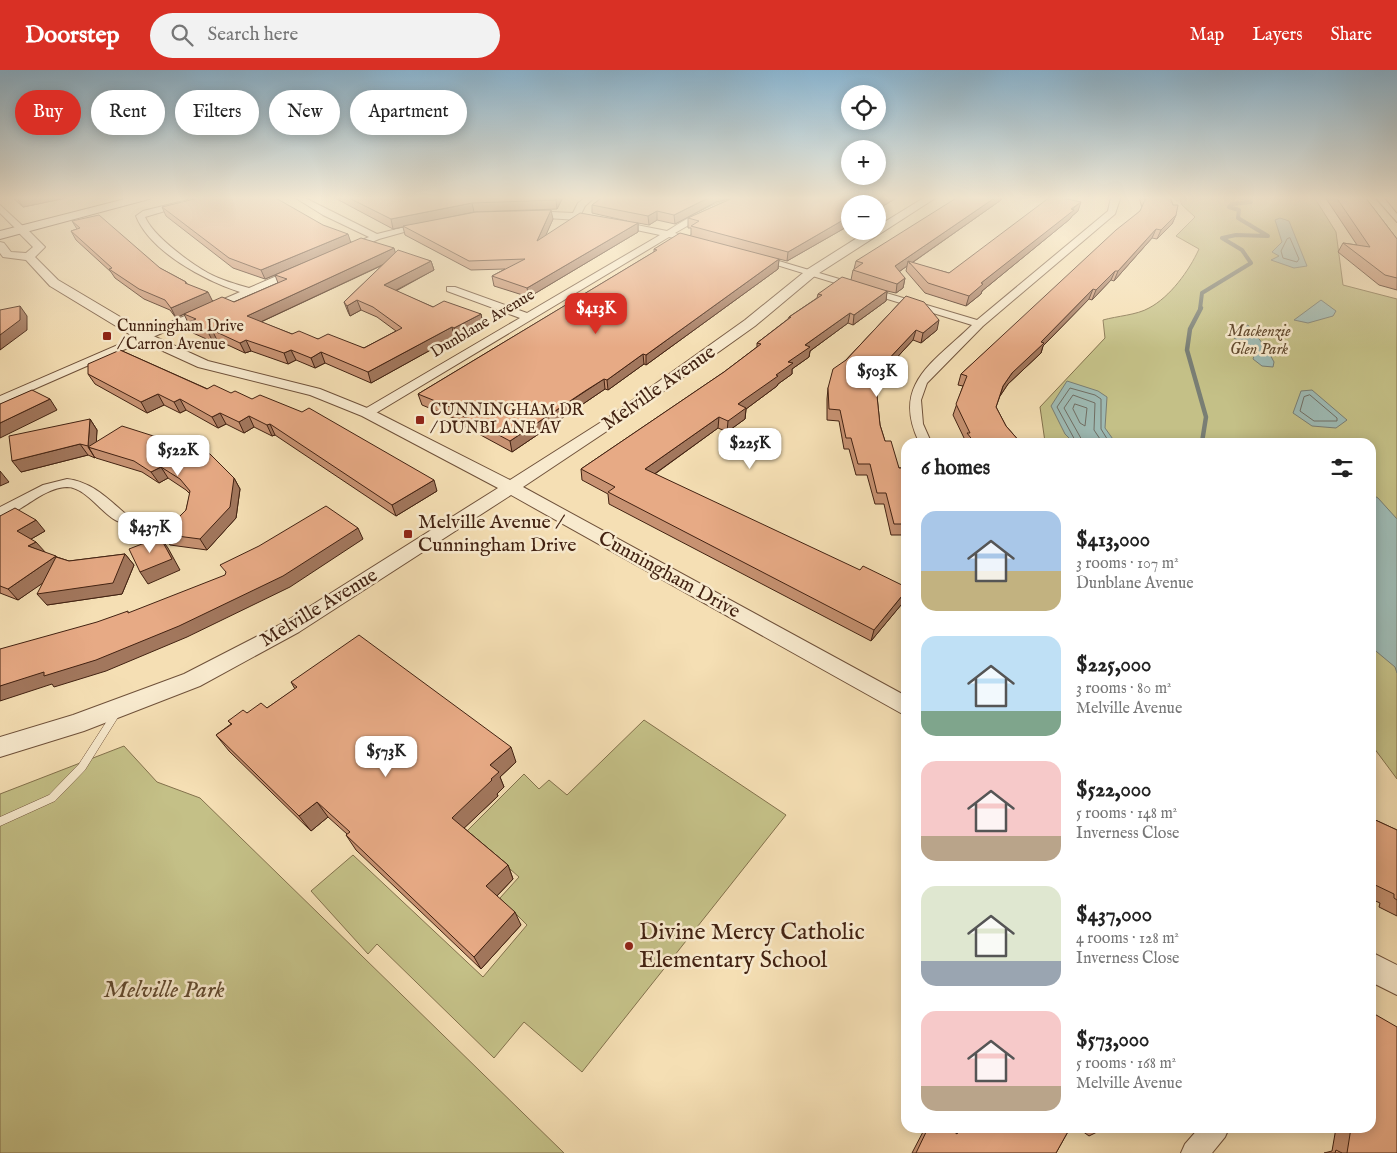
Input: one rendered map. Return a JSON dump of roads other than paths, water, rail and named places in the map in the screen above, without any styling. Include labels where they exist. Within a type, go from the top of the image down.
[{"type":"street","points":[[2,248],[8,255],[29,257],[38,248]]},
{"type":"street","points":[[170,248],[202,273],[248,292]]},
{"type":"street","points":[[339,253],[352,248]]},
{"type":"street","name":"Dunblane Avenue","points":[[367,413],[645,248]]},
{"type":"street","name":"Melville Avenue","points":[[0,747],[76,724],[192,680],[292,628],[612,422],[750,323],[812,272],[851,248]]},
{"type":"street","points":[[923,438],[916,424],[915,400],[921,382],[979,324],[1070,248]]},
{"type":"street","points":[[750,255],[812,272],[979,324]]},
{"type":"street","name":"Cunningham Drive","points":[[29,257],[54,283],[144,337],[203,364],[315,392],[367,413],[511,488],[901,704]]},
{"type":"street","points":[[0,400],[306,267]]},
{"type":"street","points":[[451,289],[528,317]]},
{"type":"street","points":[[0,514],[50,486],[74,483],[84,488],[123,519]]},
{"type":"street","points":[[1376,969],[1397,981]]},
{"type":"street","points":[[1194,1153],[1212,1133]]},
{"type":"lane","points":[[0,822],[52,798],[82,768],[120,707]]},
{"type":"water","points":[[1276,248],[1300,248],[1307,266],[1294,268],[1271,260],[1279,256],[1272,252]]},
{"type":"water","points":[[1321,300],[1336,311],[1333,316],[1308,323],[1294,320]]},
{"type":"water","points":[[1248,325],[1267,349],[1274,362],[1273,367],[1262,366],[1253,359],[1255,353],[1234,338],[1239,328]]},
{"type":"water","points":[[1067,381],[1098,391],[1107,397],[1105,428],[1112,438],[1069,438],[1065,434],[1051,406]]},
{"type":"water","points":[[1312,390],[1347,420],[1336,428],[1312,426],[1293,413],[1301,391]]},
{"type":"water","points":[[1376,497],[1397,519],[1397,673],[1395,667],[1376,651]]},
{"type":"waterway","points":[[1200,309],[1202,293],[1251,263],[1242,250],[1238,248]]},
{"type":"waterway","points":[[1201,308],[1190,329],[1187,350],[1206,417],[1203,438]]},
{"type":"place","name":"Cunningham Drive / Carron Avenue","points":[[107,336]]},
{"type":"place","name":"CUNNINGHAM DR / DUNBLANE AV","points":[[420,420]]},
{"type":"place","name":"Melville Avenue / Cunningham Drive","points":[[408,534]]},
{"type":"place","name":"Divine Mercy Catholic Elementary School","points":[[629,946]]},
{"type":"park label","name":"Mackenzie Glen Park","points":[[1259,341]]},
{"type":"park label","name":"Melville Park","points":[[164,990]]}]
